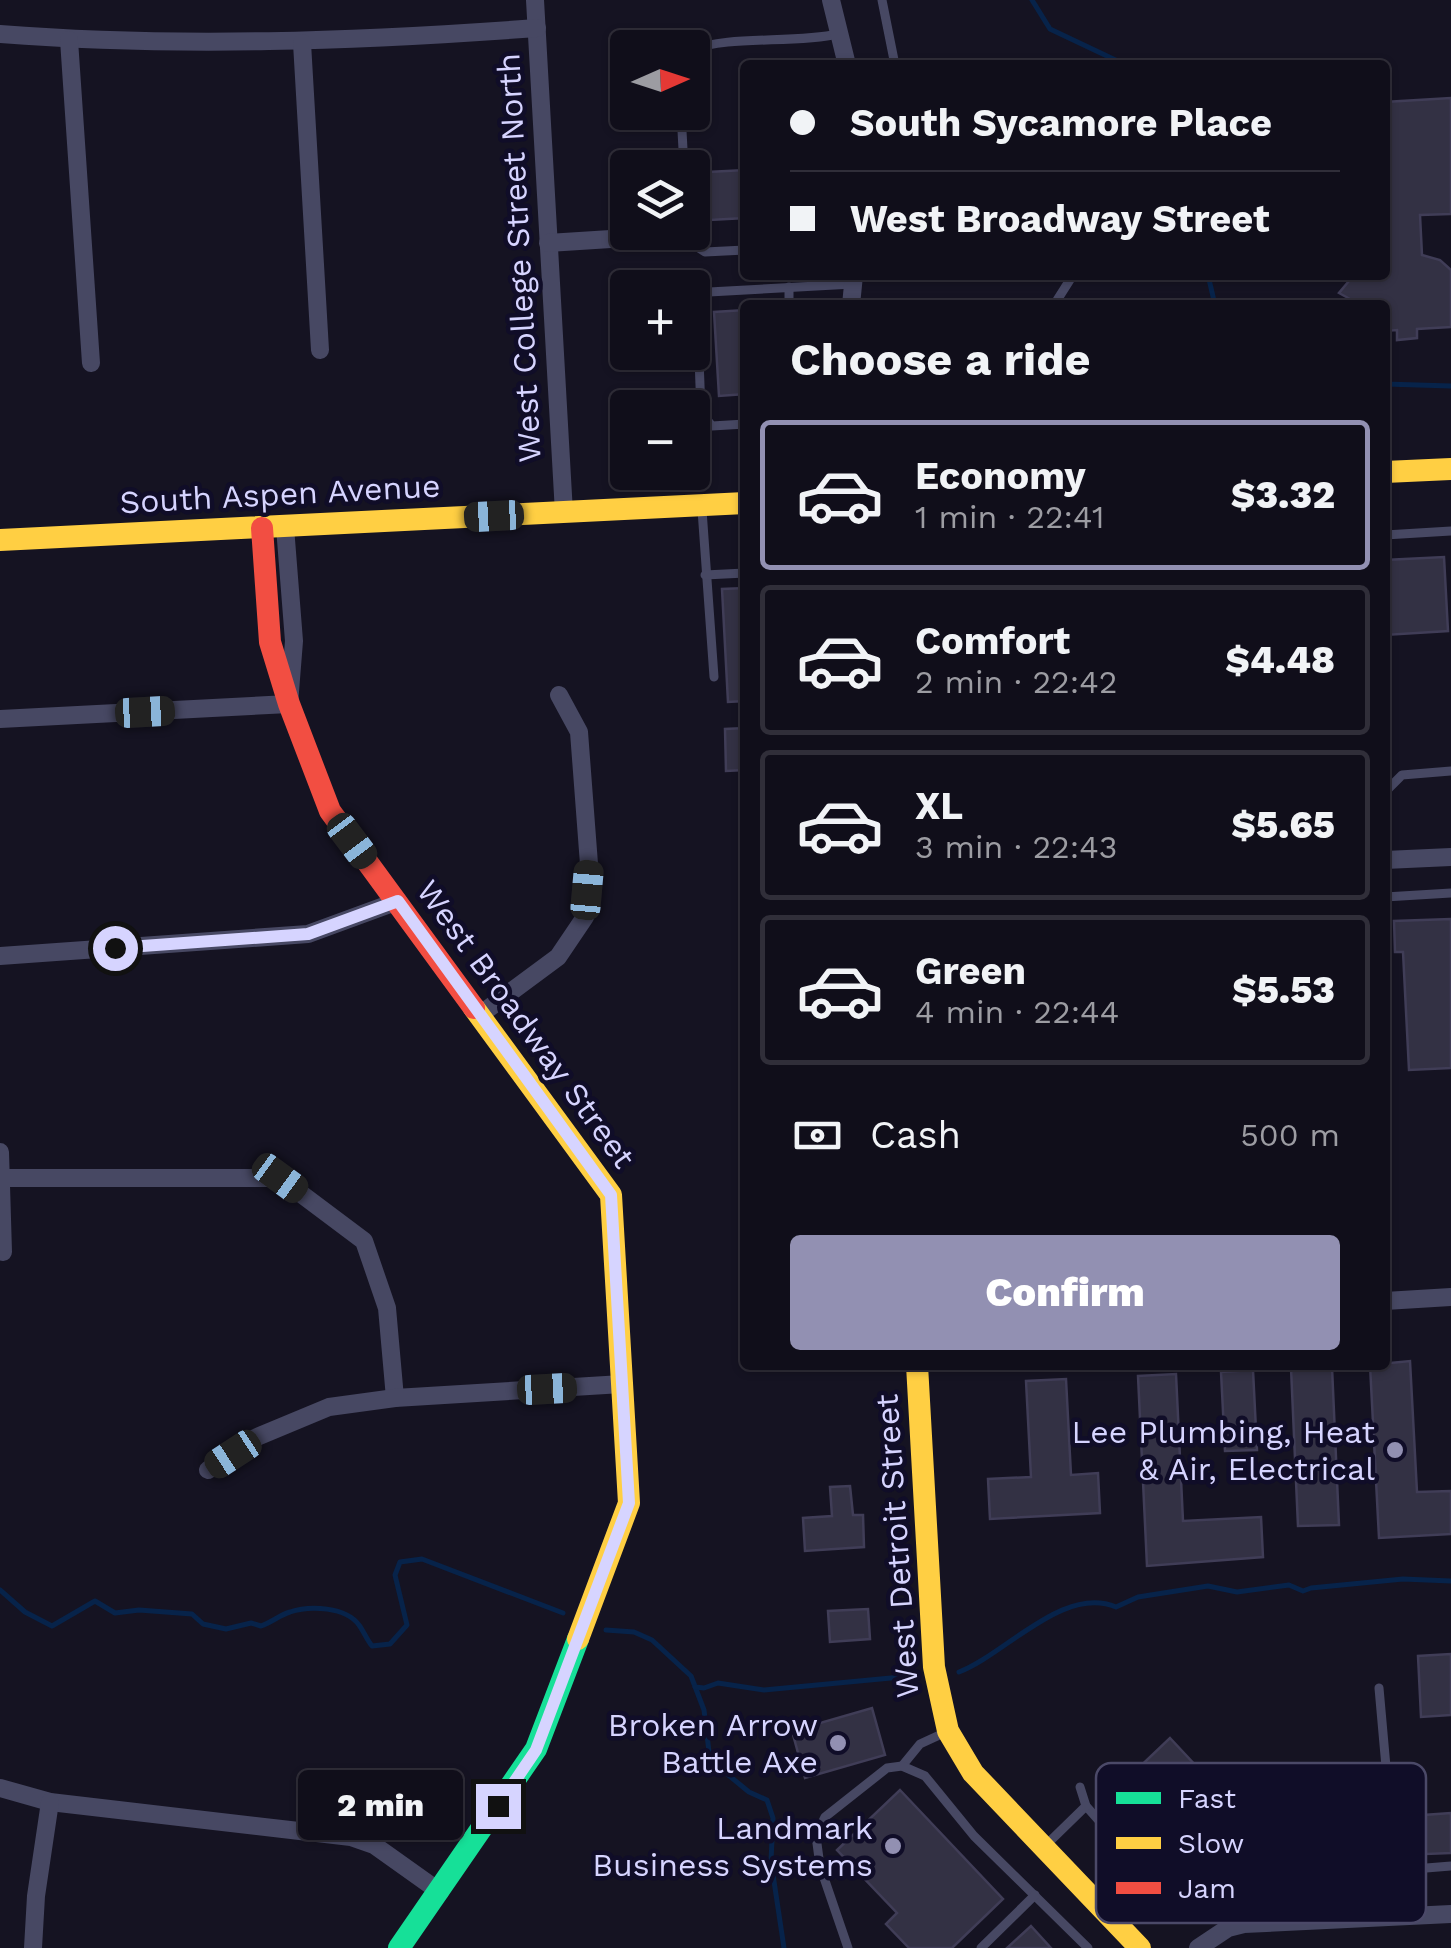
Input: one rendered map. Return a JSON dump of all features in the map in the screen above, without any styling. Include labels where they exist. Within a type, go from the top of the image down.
[{"type":"street","name":"West College Street North","points":[[535,0],[564,513]]},
{"type":"street","points":[[831,0],[846,60]]},
{"type":"street","points":[[0,34],[69,40],[302,43],[537,28]]},
{"type":"street","points":[[69,40],[91,363]]},
{"type":"street","points":[[302,43],[320,350]]},
{"type":"street","points":[[548,243],[610,239]]},
{"type":"street","points":[[1390,472],[1451,469]]},
{"type":"street","name":"South Aspen Avenue","points":[[0,540],[740,504]]},
{"type":"street","name":"West Broadway Street","points":[[274,527],[270,642],[330,811],[611,1195],[629,1503],[536,1750],[398,1948]]},
{"type":"street","points":[[481,1014],[558,957],[585,917],[589,864],[579,732],[559,695]]},
{"type":"street","points":[[0,719],[290,704]]},
{"type":"street","points":[[1390,860],[1451,857]]},
{"type":"street","points":[[0,956],[308,934],[398,901]]},
{"type":"street","points":[[0,1152],[4,1252]]},
{"type":"street","points":[[1,1178],[280,1178],[364,1241],[386,1308],[395,1398]]},
{"type":"street","points":[[1390,1301],[1451,1298]]},
{"type":"street","name":"West Detroit Street","points":[[917,1370],[936,1692],[948,1731],[973,1773],[1096,1906]]},
{"type":"street","points":[[208,1470],[257,1437],[330,1407],[395,1398],[622,1384]]},
{"type":"street","points":[[0,1788],[50,1802],[350,1837],[374,1845],[440,1892]]},
{"type":"street","points":[[33,1948],[36,1896],[50,1802]]},
{"type":"street","points":[[1426,1915],[1451,1914]]},
{"type":"street","name":"West Detroit Street","points":[[1111,1923],[1131,1945]]},
{"type":"street","points":[[1198,1948],[1228,1928],[1261,1923]]},
{"type":"lane","points":[[882,0],[893,60]]},
{"type":"lane","points":[[710,45],[800,41],[839,34]]},
{"type":"lane","points":[[702,250],[740,250]]},
{"type":"lane","points":[[740,424],[712,426],[701,412],[697,305],[709,292],[853,280]]},
{"type":"lane","points":[[789,288],[789,300]]},
{"type":"lane","points":[[702,506],[714,677]]},
{"type":"lane","points":[[1390,535],[1451,532]]},
{"type":"lane","points":[[704,575],[740,573]]},
{"type":"lane","points":[[1390,787],[1402,775],[1451,771]]},
{"type":"lane","points":[[1390,897],[1451,894]]},
{"type":"lane","points":[[1379,1688],[1386,1763]]},
{"type":"lane","points":[[902,1766],[920,1744],[948,1731]]},
{"type":"lane","points":[[848,1948],[820,1866],[816,1836],[825,1817],[888,1768],[902,1766],[925,1776],[974,1836],[1088,1948]]},
{"type":"lane","points":[[1080,1787],[1086,1806],[1096,1817]]},
{"type":"lane","points":[[1043,1848],[1086,1806]]},
{"type":"lane","points":[[1426,1868],[1451,1866]]},
{"type":"lane","points":[[982,1948],[1034,1896]]},
{"type":"building","points":[[1451,98],[1451,214],[1420,215],[1422,255],[1440,260],[1451,270],[1451,327],[1417,329],[1417,338],[1397,340],[1397,330],[1390,331],[1390,300],[1352,300],[1339,293],[1350,280],[1390,280],[1390,102]]},
{"type":"building","points":[[740,170],[740,218],[710,220],[710,172]]},
{"type":"building","points":[[740,310],[740,394],[719,396],[714,312]]},
{"type":"building","points":[[1444,557],[1448,631],[1390,635],[1390,560]]},
{"type":"building","points":[[740,588],[740,701],[728,702],[722,589]]},
{"type":"building","points":[[740,728],[740,770],[726,771],[725,729]]},
{"type":"building","points":[[1451,919],[1451,1068],[1409,1070],[1403,952],[1395,952],[1394,921]]},
{"type":"building","name":"Lee Plumbing, Heat & Air, Electrical","points":[[1410,1361],[1417,1492],[1451,1491],[1451,1534],[1379,1538],[1370,1370],[1390,1370],[1390,1363]]},
{"type":"building","points":[[1253,1370],[1257,1450],[1225,1451],[1221,1372]]},
{"type":"building","points":[[1291,1370],[1332,1370],[1339,1525],[1298,1526]]},
{"type":"building","points":[[1176,1374],[1183,1521],[1261,1517],[1263,1557],[1147,1566],[1138,1376]]},
{"type":"building","points":[[1066,1379],[1071,1475],[1098,1473],[1100,1513],[990,1519],[988,1479],[1031,1477],[1026,1381]]},
{"type":"building","points":[[850,1486],[853,1515],[863,1515],[864,1547],[805,1551],[803,1518],[832,1516],[830,1487]]},
{"type":"building","points":[[868,1609],[870,1639],[830,1642],[828,1611]]},
{"type":"building","points":[[1451,1654],[1451,1715],[1421,1717],[1418,1656]]},
{"type":"building","name":"Broken Arrow Battle Axe","points":[[872,1708],[885,1755],[805,1778],[792,1731]]},
{"type":"building","points":[[1170,1738],[1193,1763],[1144,1763]]},
{"type":"building","points":[[900,1790],[1003,1899],[952,1948],[909,1948],[886,1924],[897,1913],[837,1850]]},
{"type":"building","points":[[1451,1813],[1451,1853],[1426,1854],[1426,1815]]},
{"type":"building","points":[[1031,1926],[1051,1948],[1007,1948]]},
{"type":"waterway","points":[[1032,0],[1050,29],[1115,60]]},
{"type":"waterway","points":[[1209,280],[1214,300]]},
{"type":"waterway","points":[[1390,384],[1451,386]]},
{"type":"waterway","points":[[0,1590],[25,1612],[52,1626],[95,1601],[115,1613],[139,1610],[192,1614],[203,1624],[226,1629],[251,1623],[261,1626],[298,1610],[327,1609],[353,1619],[372,1646],[390,1644],[407,1625],[395,1575],[400,1562],[422,1559],[563,1613]]},
{"type":"waterway","points":[[959,1672],[1055,1613],[1076,1605],[1116,1607],[1138,1597],[1208,1586],[1237,1592],[1289,1585],[1303,1591],[1403,1579],[1451,1581]]},
{"type":"waterway","points":[[606,1630],[634,1632],[652,1640],[691,1676],[704,1710],[710,1760],[749,1792],[767,1800],[773,1818],[771,1861],[784,1948]]},
{"type":"waterway","points":[[695,1687],[718,1683],[764,1690],[912,1676]]},
{"type":"traffic: fast","points":[[399,1948],[536,1749],[578,1639]]},
{"type":"traffic: slow","points":[[1390,472],[1451,469]]},
{"type":"traffic: slow","points":[[0,540],[740,503]]},
{"type":"traffic: slow","points":[[474,1008],[611,1195],[629,1503],[578,1639]]},
{"type":"traffic: slow","points":[[917,1370],[934,1667],[948,1731],[973,1773],[1096,1902]]},
{"type":"traffic: slow","points":[[1116,1923],[1140,1948]]},
{"type":"traffic: jam","points":[[262,528],[270,642],[330,811],[474,1008]]},
{"type":"place","name":"Lee Plumbing, Heat & Air, Electrical","points":[[1395,1450]]},
{"type":"place","name":"Broken Arrow Battle Axe","points":[[838,1743]]},
{"type":"place","name":"Landmark Business Systems","points":[[893,1846]]},
{"type":"route","points":[[115,948],[308,934],[398,901],[611,1195],[629,1503],[536,1750],[498,1806]]}]
